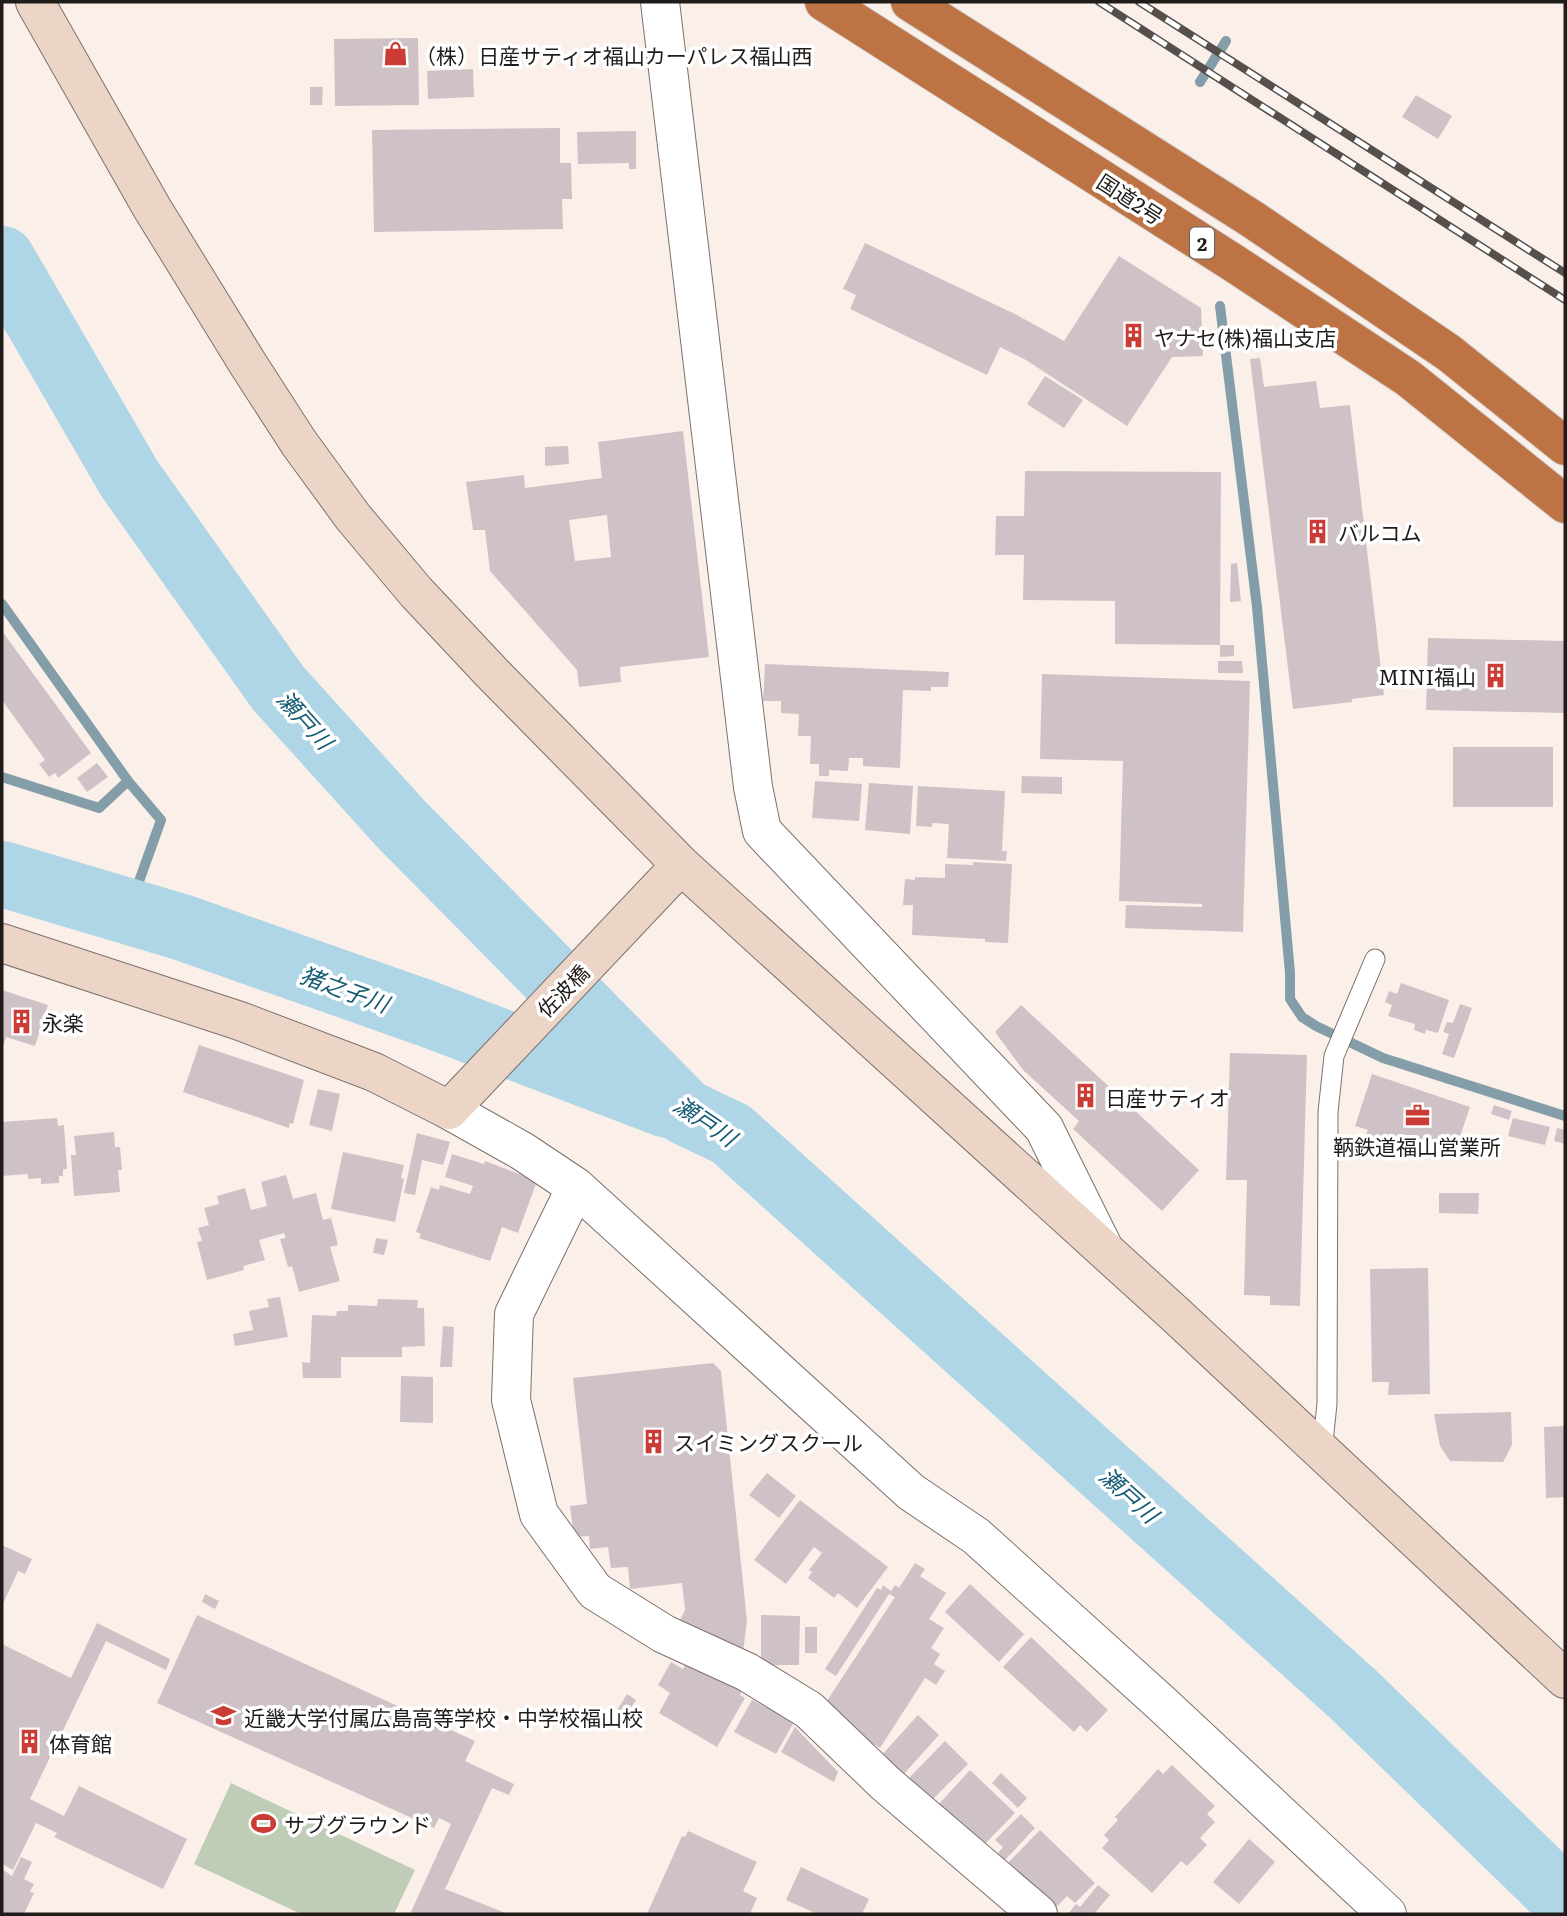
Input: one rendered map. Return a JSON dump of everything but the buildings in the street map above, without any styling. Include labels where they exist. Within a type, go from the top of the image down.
[{"type":"highway","name":"国道2号","points":[[824,2],[1232,262],[1408,378],[1565,504]]},
{"type":"highway","name":"2","points":[[910,2],[1252,219],[1449,353],[1565,446]]},
{"type":"street","points":[[35,2],[197,284],[299,443],[416,592],[671,876],[1105,1251],[1565,1679]]},
{"type":"street","points":[[660,2],[752,787],[762,831],[1044,1128],[1105,1251]]},
{"type":"street","name":"佐波橋","points":[[456,1102],[671,876]]},
{"type":"street","points":[[2,943],[240,1021],[456,1102],[576,1187],[911,1492],[976,1536],[1161,1703],[1387,1914]]},
{"type":"street","points":[[576,1187],[514,1314],[511,1400],[539,1514],[595,1591],[664,1633],[747,1672],[809,1710],[885,1783],[1038,1914]]},
{"type":"lane","points":[[1322,1451],[1327,1404],[1328,1112],[1334,1056],[1375,958]]},
{"type":"green space","name":"サブグラウンド","points":[[231,1783],[415,1870],[394,1914],[301,1914],[194,1864]]},
{"type":"waterway","points":[[1200,82],[1226,41]]},
{"type":"waterway","name":"瀬戸川","points":[[2,259],[129,478],[278,688],[401,824],[685,1112],[731,1134],[1354,1695],[1565,1900]]},
{"type":"waterway","points":[[1220,306],[1257,607],[1290,973],[1290,999],[1302,1017],[1316,1026],[1383,1058],[1565,1116]]},
{"type":"waterway","points":[[2,604],[128,781],[161,820],[128,912]]},
{"type":"waterway","points":[[2,777],[99,808],[128,781]]},
{"type":"waterway","name":"猪之子川","points":[[2,874],[181,927],[428,1014],[667,1105]]},
{"type":"railway","points":[[1099,2],[1565,300]]},
{"type":"railway","points":[[1139,2],[1565,273]]},
{"type":"place","name":"（株）日産サティオ福山カーパレス福山西","points":[[395,54]]},
{"type":"place","name":"ヤナセ(株)福山支店","points":[[1134,336]]},
{"type":"place","name":"バルコム","points":[[1318,531]]},
{"type":"place","name":"MINI福山","points":[[1496,675]]},
{"type":"place","name":"永楽","points":[[22,1021]]},
{"type":"place","name":"日産サティオ","points":[[1085,1096]]},
{"type":"place","name":"鞆鉄道福山営業所","points":[[1417,1116]]},
{"type":"place","name":"スイミングスクール","points":[[654,1441]]},
{"type":"place","name":"近畿大学付属広島高等学校・中学校福山校","points":[[224,1716]]},
{"type":"place","name":"体育館","points":[[29,1742]]},
{"type":"place","name":"サブグラウンド","points":[[264,1823]]}]
